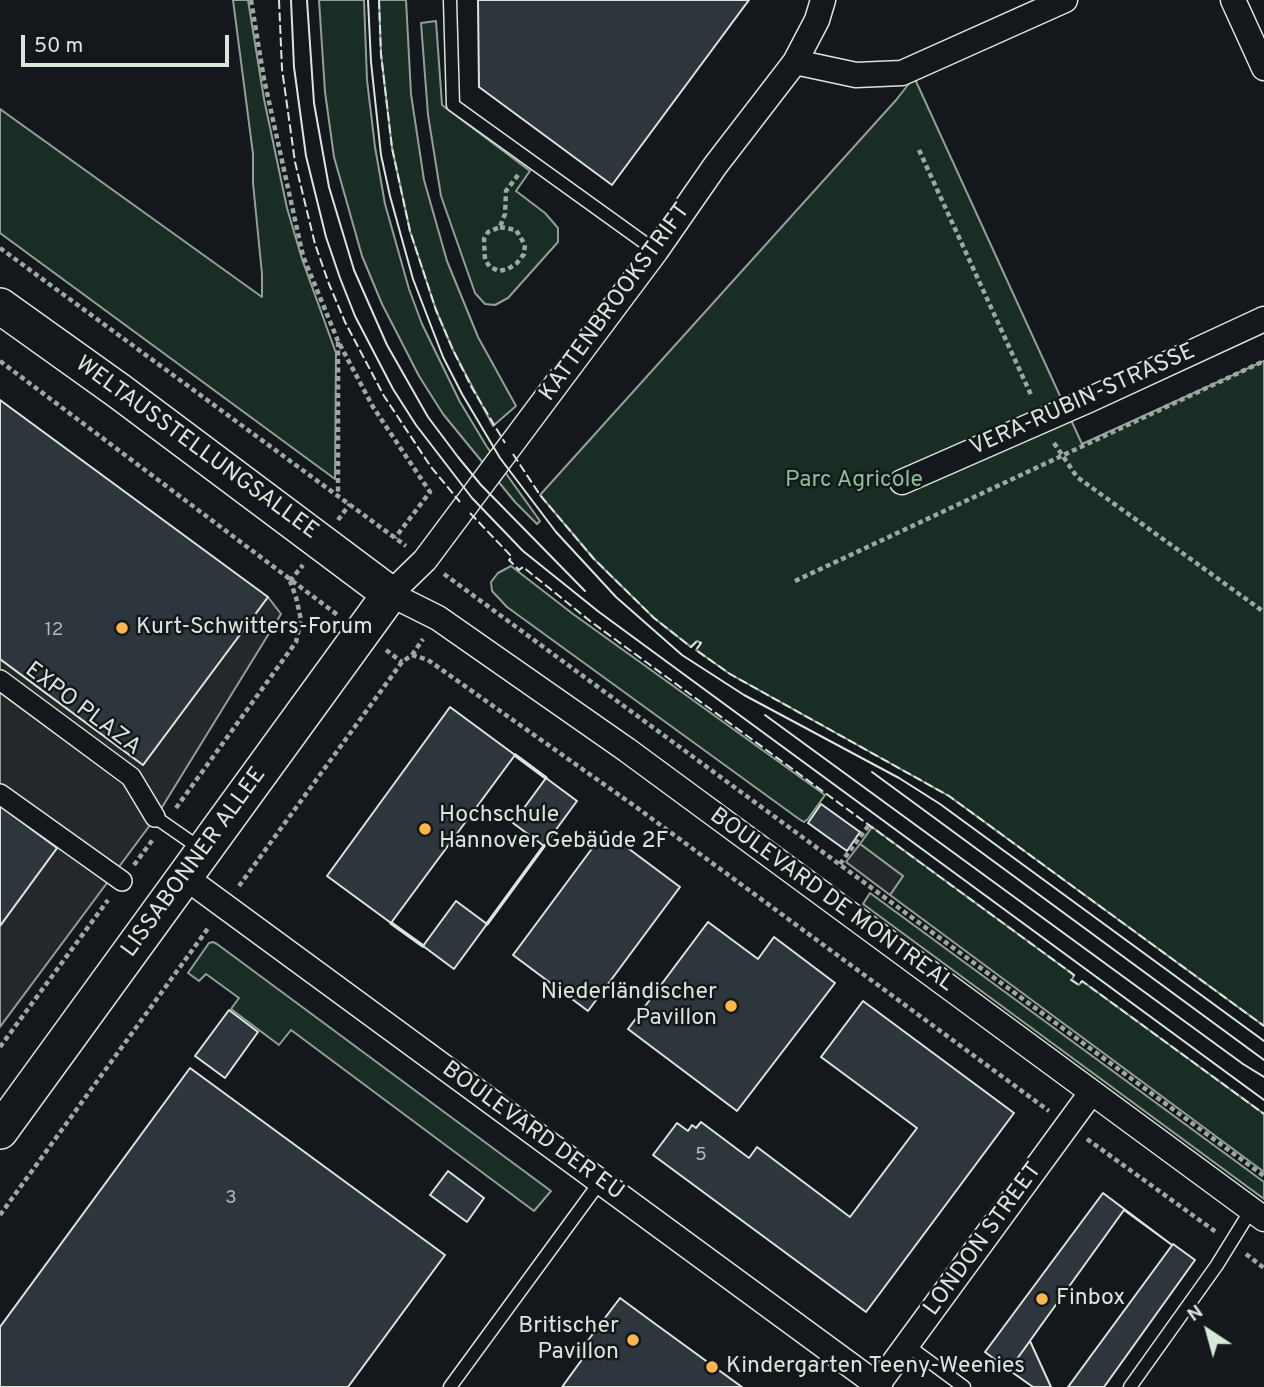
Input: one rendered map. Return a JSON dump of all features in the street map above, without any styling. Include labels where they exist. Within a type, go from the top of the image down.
[{"type":"main road","name":"WELTAUSSTELLUNGSALLEE","points":[[0,306],[130,399],[390,594]]},
{"type":"main road","name":"LISSABONNER ALLEE","points":[[0,1131],[390,594]]},
{"type":"street","name":"KATTENBROOKSTRIFT","points":[[390,594],[425,560],[656,251],[715,166],[795,62],[817,20],[823,0]]},
{"type":"street","points":[[795,62],[856,75],[902,74],[1065,0]]},
{"type":"street","points":[[1233,0],[1264,68]]},
{"type":"street","name":"VERA-RUBIN-STRASSE","points":[[902,482],[1264,319]]},
{"type":"street","name":"BOULEVARD DE MONTREAL","points":[[390,594],[438,618],[627,750],[1258,1215]]},
{"type":"street","name":"EXPO PLAZA","points":[[0,680],[131,777],[156,817]]},
{"type":"street","points":[[0,794],[122,881]]},
{"type":"street","name":"BOULEVARD DER EU","points":[[194,864],[224,907],[878,1386]]},
{"type":"street","name":"LONDON STREET","points":[[878,1386],[1091,1093]]},
{"type":"lane","points":[[450,0],[453,105],[656,251]]},
{"type":"lane","points":[[156,817],[194,864]]},
{"type":"lane","points":[[450,1387],[600,1182]]},
{"type":"lane","points":[[1130,1387],[1231,1243],[1258,1215]]},
{"type":"lane","points":[[907,1345],[964,1387]]},
{"type":"path","points":[[251,0],[264,79],[303,256],[338,341],[373,407],[430,492],[395,538]]},
{"type":"path","points":[[919,150],[1042,419],[1077,477],[1264,612]]},
{"type":"path","points":[[500,227],[516,230],[525,245],[524,254],[517,263],[499,271],[490,267],[485,260],[484,239],[488,232],[500,227],[505,214],[506,191],[530,161]]},
{"type":"path","points":[[0,248],[1264,1176]]},
{"type":"path","points":[[338,341],[338,495]]},
{"type":"path","points":[[0,361],[290,581]]},
{"type":"path","points":[[795,581],[1264,361]]},
{"type":"path","points":[[0,1215],[402,662],[412,655],[428,660],[636,807],[1264,1268]]},
{"type":"path","points":[[840,864],[869,825]]},
{"type":"green space","points":[[233,0],[248,0],[264,99],[287,208],[302,259],[336,353],[335,479],[0,233],[0,109],[262,297],[253,154]]},
{"type":"green space","points":[[319,0],[364,0],[367,80],[375,147],[385,204],[409,289],[422,324],[460,402],[487,447],[540,521],[537,524],[515,502],[443,414],[419,376],[382,304],[362,256],[334,157],[325,92]]},
{"type":"green space","points":[[379,0],[406,0],[411,94],[424,180],[447,261],[478,337],[516,406],[493,426],[453,350],[436,310],[410,231],[392,148],[381,54]]},
{"type":"green space","points":[[436,21],[442,105],[530,171],[516,191],[545,213],[558,228],[558,242],[508,298],[495,305],[485,304],[475,293],[441,196],[428,115],[421,23]]},
{"type":"green space","name":"Parc Agricole","points":[[914,77],[1082,444],[1264,361],[1264,1026],[949,796],[730,674],[696,650],[701,643],[697,641],[691,647],[654,618],[594,559],[540,495]]},
{"type":"green space","points":[[511,566],[573,614],[825,795],[808,819],[804,822],[799,819],[507,607],[492,591],[491,582],[498,573]]},
{"type":"green space","points":[[872,827],[1074,975],[1072,980],[1079,985],[1082,981],[1264,1114],[1264,1172],[890,895],[903,876],[860,844]]},
{"type":"green space","points":[[870,893],[1264,1182],[1264,1199],[863,904]]},
{"type":"green space","points":[[213,942],[551,1191],[534,1211],[291,1030],[279,1045],[231,1009],[239,998],[206,974],[199,981],[188,973],[209,943]]},
{"type":"shaded area","points":[[268,597],[281,614],[156,817],[0,1027],[0,926],[57,848],[0,806],[0,659],[143,765]]},
{"type":"shaded area","points":[[860,844],[903,876],[890,895],[846,862]]},
{"type":"building","points":[[478,0],[749,0],[612,185],[479,87]]},
{"type":"building","name":"Kurt-Schwitters-Forum","points":[[0,400],[268,597],[143,765],[0,659]]},
{"type":"building","points":[[450,707],[515,755],[391,923],[327,876]]},
{"type":"building","points":[[546,778],[577,801],[544,846],[513,823]]},
{"type":"building","points":[[821,804],[860,832],[847,851],[808,823]]},
{"type":"building","points":[[0,806],[57,848],[0,926]]},
{"type":"building","points":[[605,831],[680,887],[588,1011],[513,955]]},
{"type":"building","points":[[456,901],[487,924],[454,969],[423,946]]},
{"type":"building","name":"Niederländischer Pavillon","points":[[708,922],[758,959],[774,937],[835,983],[737,1111],[628,1029]]},
{"type":"building","points":[[863,1001],[1014,1113],[866,1312],[653,1155],[677,1123],[688,1131],[692,1125],[696,1128],[701,1122],[749,1158],[757,1147],[850,1217],[917,1128],[821,1057]]},
{"type":"building","points":[[229,1010],[258,1032],[225,1078],[195,1056]]},
{"type":"building","points":[[190,1068],[445,1255],[348,1387],[0,1387],[0,1327]]},
{"type":"building","points":[[448,1171],[484,1198],[467,1222],[430,1195]]},
{"type":"building","name":"Finbox","points":[[1103,1193],[1172,1245],[1124,1210],[1009,1370],[985,1352]]},
{"type":"building","points":[[1173,1244],[1195,1260],[1104,1387],[1068,1387]]},
{"type":"building","name":"Britischer Pavillon","points":[[620,1298],[742,1387],[562,1387],[586,1354],[580,1351]]},
{"type":"building","points":[[1030,1341],[1051,1387],[1033,1387],[1009,1370]]},
{"type":"tram line","points":[[291,0],[294,67],[306,156],[326,237],[340,278],[355,316],[393,389],[416,425],[472,498],[523,551],[599,612],[1264,1100]]},
{"type":"tram line","points":[[307,0],[314,103],[329,187],[354,270],[387,345],[428,417],[458,457],[481,485],[585,591]]},
{"type":"tram line","points":[[368,0],[371,62],[381,155],[413,279],[443,357],[462,394],[500,458],[556,532],[616,597],[682,655],[744,695],[899,778],[940,804],[1264,1041]]},
{"type":"tram line","points":[[765,715],[1264,1077]]},
{"type":"tram line","points":[[872,772],[1264,1060]]},
{"type":"fence","points":[[279,0],[282,69],[295,162],[315,244],[329,284],[345,322],[384,396],[431,467],[460,502]]},
{"type":"fence","points":[[379,0],[381,54],[392,148],[410,231],[436,310],[453,350],[505,443]]},
{"type":"fence","points":[[513,454],[540,495],[594,559],[654,618],[691,647],[697,641],[701,643],[696,650],[730,674],[949,796],[1264,1026]]},
{"type":"fence","points":[[470,513],[512,557],[509,560],[519,570],[523,567],[590,621],[1074,975],[1071,980],[1079,985],[1082,981],[1264,1114]]},
{"type":"wall","points":[[515,755],[546,778]]},
{"type":"wall","points":[[487,924],[544,846]]},
{"type":"wall","points":[[391,923],[423,946]]},
{"type":"place","name":"Kurt-Schwitters-Forum","points":[[122,628]]},
{"type":"place","name":"Hochschule Hannover Gebäude 2F","points":[[425,829]]},
{"type":"place","name":"Niederländischer Pavillon","points":[[731,1006]]},
{"type":"place","name":"Finbox","points":[[1042,1299]]},
{"type":"place","name":"Britischer Pavillon","points":[[633,1340]]},
{"type":"place","name":"Kindergarten Teeny-Weenies","points":[[712,1367]]}]
